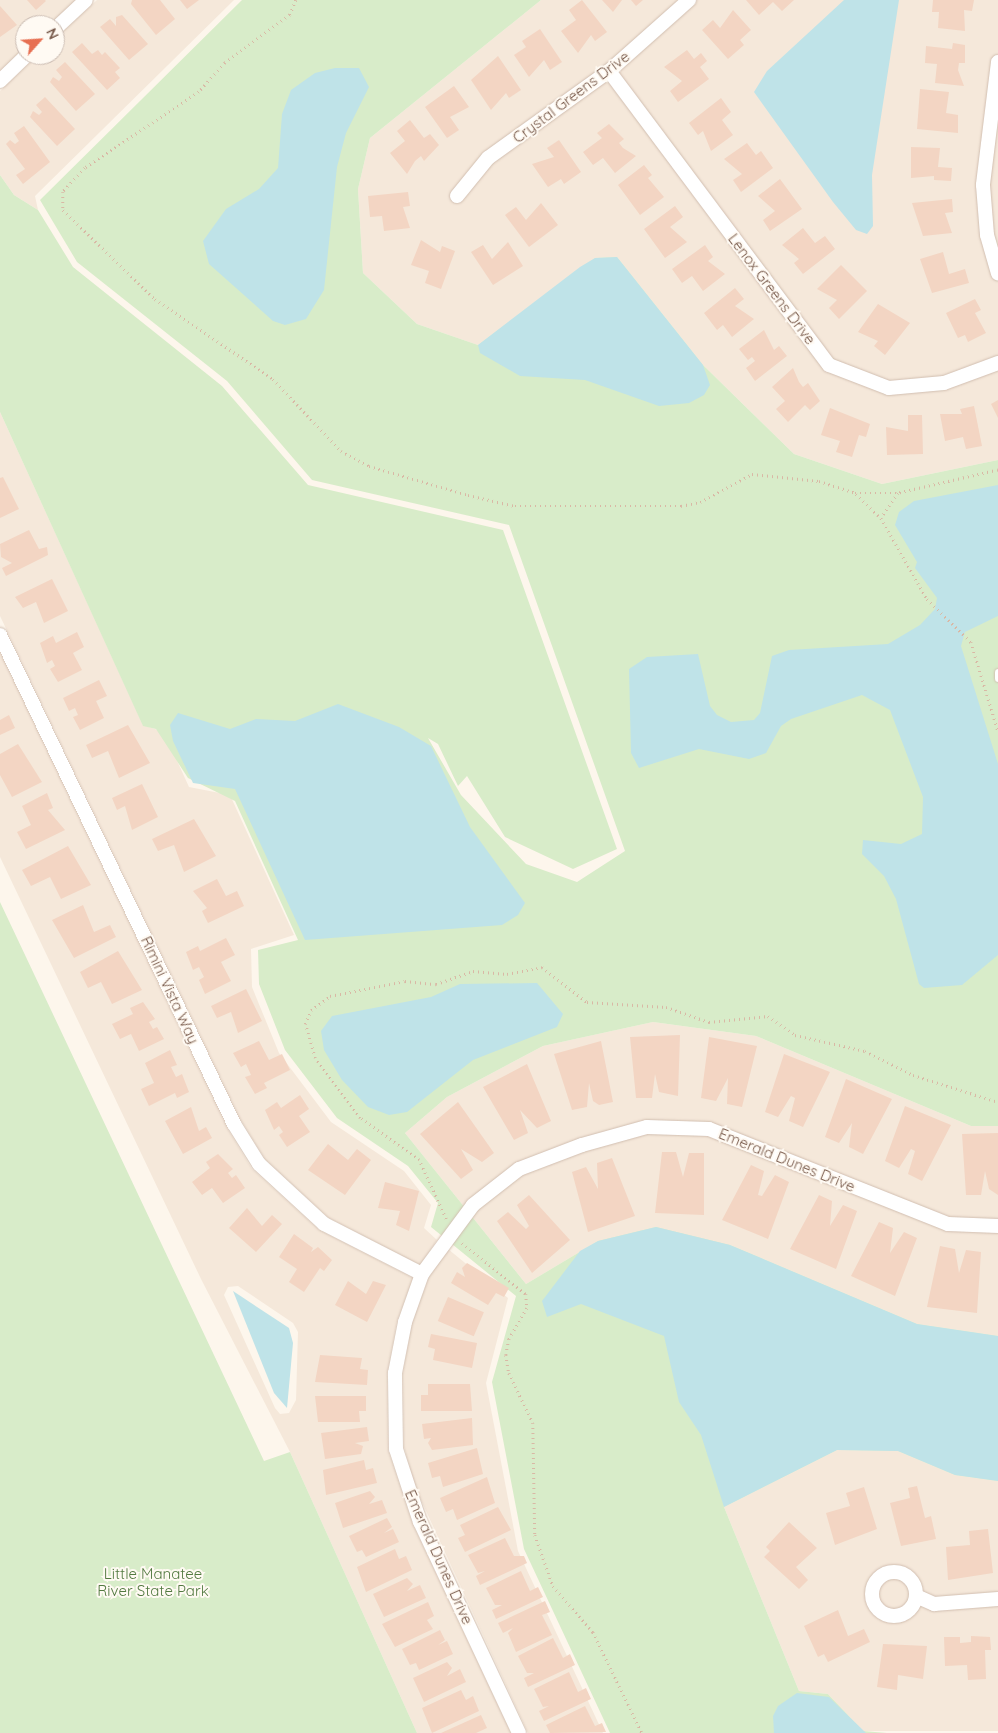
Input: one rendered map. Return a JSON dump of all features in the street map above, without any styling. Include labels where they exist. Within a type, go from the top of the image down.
[{"type":"street","points":[[65,20],[86,0]]},
{"type":"street","name":"Crystal Greens Drive","points":[[457,196],[488,158],[609,71],[689,0]]},
{"type":"street","points":[[998,62],[983,185],[987,235],[998,273]]},
{"type":"street","points":[[0,81],[17,65]]},
{"type":"street","name":"Lenox Greens Drive","points":[[609,71],[829,365],[889,388],[944,382],[998,363]]},
{"type":"street","name":"Rimini Vista Way","points":[[0,635],[234,1124],[258,1164],[324,1224],[422,1274]]},
{"type":"street","name":"Emerald Dunes Drive","points":[[519,1733],[420,1522],[396,1449],[395,1373],[405,1322],[422,1274],[450,1233],[473,1205],[519,1169],[582,1145],[647,1127],[709,1129],[948,1224],[998,1226]]},
{"type":"street","points":[[916,1596],[934,1604],[998,1599]]},
{"type":"lane","points":[[998,672],[998,678]]},
{"type":"path","points":[[296,0],[290,15],[225,63],[199,92],[159,123],[85,168],[63,192],[63,210],[155,299],[272,379],[341,451],[369,466],[468,495],[514,506],[681,506],[700,502],[752,474],[819,481],[855,493],[898,493],[998,470]]},
{"type":"path","points":[[855,493],[881,518],[927,600],[971,642],[998,731]]},
{"type":"path","points":[[881,518],[898,493]]},
{"type":"path","points":[[642,1733],[593,1632],[553,1586],[535,1535],[533,1423],[526,1402],[509,1373],[506,1355],[509,1338],[527,1308],[526,1294],[450,1233],[442,1204],[419,1160],[360,1118],[315,1058],[305,1024],[311,1010],[330,996],[405,981],[436,984],[473,971],[507,974],[542,967],[587,1002],[666,1007],[710,1022],[768,1016],[795,1035],[865,1051],[913,1075],[998,1102]]},
{"type":"shaded area","points":[[0,0],[76,0],[60,15],[15,15],[15,57],[0,71]]},
{"type":"shaded area","points":[[97,0],[234,0],[35,196],[38,210],[14,195],[0,175],[0,91],[27,65],[65,65],[65,30]]},
{"type":"shaded area","points":[[541,0],[998,0],[998,460],[882,484],[794,454],[703,365],[617,257],[595,258],[478,345],[417,324],[363,273],[358,189],[370,138]]},
{"type":"shaded area","points":[[0,412],[143,725],[164,732],[189,787],[230,795],[294,935],[251,949],[252,987],[279,1053],[331,1122],[404,1171],[431,1205],[424,1228],[437,1240],[420,1265],[329,1218],[265,1159],[241,1120],[0,616]]},
{"type":"shaded area","points":[[0,653],[227,1128],[252,1169],[319,1230],[413,1278],[397,1321],[387,1374],[388,1450],[413,1525],[511,1733],[417,1733],[290,1452],[201,1279],[0,857]],"holes":[[[238,1286],[293,1323],[298,1332],[296,1400],[289,1413],[280,1414],[275,1408],[224,1295],[228,1287]]]},
{"type":"shaded area","points":[[653,1022],[756,1036],[971,1126],[998,1126],[998,1336],[917,1324],[730,1245],[598,1241],[526,1284],[405,1133],[447,1097],[543,1046]]},
{"type":"shaded area","points":[[448,1249],[508,1298],[486,1383],[518,1551],[603,1733],[528,1733],[416,1489],[404,1447],[403,1373],[412,1323],[429,1277]]},
{"type":"shaded area","points":[[837,1450],[898,1451],[955,1475],[998,1481],[998,1731],[863,1731],[828,1694],[799,1691],[724,1507]]},
{"type":"green space","points":[[242,0],[541,0],[370,138],[358,189],[363,273],[417,324],[478,345],[595,258],[617,257],[703,365],[794,454],[882,484],[998,460],[998,1126],[971,1126],[756,1036],[653,1022],[543,1046],[447,1097],[405,1133],[526,1284],[598,1241],[656,1227],[730,1245],[917,1324],[998,1336],[998,1481],[955,1475],[898,1451],[837,1450],[724,1507],[799,1691],[828,1694],[863,1731],[887,1733],[610,1733],[524,1549],[492,1382],[516,1296],[431,1227],[438,1203],[408,1166],[337,1118],[285,1050],[259,984],[258,950],[298,940],[235,801],[188,778],[156,729],[143,726],[0,412],[0,175],[14,195],[38,210],[73,267],[222,386],[308,485],[503,530],[617,849],[573,869],[505,837],[467,776],[458,786],[438,744],[428,738],[461,795],[526,864],[577,882],[625,851],[509,525],[312,480],[227,381],[77,262],[40,200]]},
{"type":"green space","name":"Little Manatee River State Park","points":[[0,902],[264,1461],[290,1452],[417,1733],[0,1733]]},
{"type":"water","points":[[844,0],[899,0],[872,175],[873,226],[867,234],[856,230],[833,202],[754,92],[767,71]]},
{"type":"water","points":[[335,68],[359,68],[369,87],[346,133],[337,167],[324,290],[306,319],[285,325],[273,321],[209,264],[203,241],[226,209],[259,189],[278,168],[282,114],[291,90],[315,73]]},
{"type":"water","points":[[617,257],[703,365],[710,385],[704,395],[689,403],[659,406],[585,380],[520,376],[480,353],[478,345],[580,267],[595,258]]},
{"type":"water","points":[[998,485],[998,616],[965,632],[961,646],[998,764],[998,955],[962,985],[924,988],[919,984],[896,899],[884,876],[862,854],[863,840],[901,844],[922,834],[923,797],[890,710],[862,695],[791,719],[781,726],[766,753],[749,759],[699,749],[639,768],[631,753],[629,669],[647,657],[698,654],[710,706],[717,715],[731,722],[754,720],[760,713],[772,656],[789,650],[888,644],[920,625],[935,609],[937,598],[915,568],[917,562],[895,525],[899,512],[914,501]]},
{"type":"water","points":[[338,704],[399,727],[431,746],[470,827],[525,903],[518,915],[502,925],[305,940],[235,789],[193,783],[173,741],[170,725],[178,713],[230,729],[256,719],[295,721]]},
{"type":"water","points":[[537,983],[563,1014],[557,1027],[473,1060],[407,1112],[389,1115],[368,1107],[342,1080],[324,1050],[321,1031],[332,1016],[431,997],[460,984]]},
{"type":"water","points":[[656,1227],[730,1245],[917,1324],[998,1336],[998,1481],[955,1475],[898,1451],[837,1450],[724,1507],[701,1435],[679,1402],[664,1336],[581,1304],[547,1317],[542,1301],[580,1251],[598,1241]]},
{"type":"water","points":[[233,1291],[289,1328],[293,1343],[287,1408],[274,1393]]},
{"type":"water","points":[[797,1693],[829,1697],[866,1733],[774,1733],[773,1716],[778,1706]]},
{"type":"building","points":[[27,0],[45,0],[46,1],[36,10]]},
{"type":"building","points":[[132,0],[160,0],[175,19],[156,35],[131,4]]},
{"type":"building","points":[[180,0],[199,0],[187,9]]},
{"type":"building","points":[[582,0],[607,32],[595,41],[591,35],[578,53],[561,31],[576,20],[569,10]]},
{"type":"building","points":[[602,0],[622,0],[613,12]]},
{"type":"building","points":[[631,0],[643,0],[636,6]]},
{"type":"building","points":[[746,0],[794,0],[782,11],[773,2],[759,15]]},
{"type":"building","points":[[933,0],[974,0],[972,11],[964,10],[965,31],[938,28],[939,12],[932,12]]},
{"type":"building","points":[[0,6],[15,23],[15,26],[0,37]]},
{"type":"building","points":[[733,10],[751,30],[740,40],[744,45],[728,59],[702,30],[713,20],[720,28]]},
{"type":"building","points":[[122,15],[148,44],[129,60],[100,27],[110,19],[116,26],[116,17]]},
{"type":"building","points":[[540,29],[562,62],[550,70],[544,60],[529,77],[514,55],[526,47],[522,41]]},
{"type":"building","points":[[82,43],[92,54],[98,50],[102,55],[105,52],[120,68],[115,72],[120,78],[107,90],[72,52]]},
{"type":"building","points":[[953,43],[965,45],[965,63],[959,63],[958,70],[964,86],[935,83],[937,64],[925,63],[926,46],[952,49]]},
{"type":"building","points":[[687,50],[694,59],[701,53],[707,61],[700,67],[709,79],[678,102],[670,91],[682,81],[664,67]]},
{"type":"building","points":[[498,56],[521,90],[509,98],[506,93],[491,110],[471,80]]},
{"type":"building","points":[[65,62],[95,94],[76,111],[50,82],[53,77],[59,81],[62,77],[56,70],[62,65],[65,65]]},
{"type":"building","points":[[454,86],[469,107],[450,117],[459,130],[447,138],[425,107]]},
{"type":"building","points":[[920,89],[949,92],[946,113],[958,115],[958,133],[917,129]]},
{"type":"building","points":[[45,97],[75,129],[57,146],[30,117],[33,111],[39,115],[42,112],[36,105]]},
{"type":"building","points":[[721,98],[731,112],[722,120],[733,135],[711,151],[703,131],[698,135],[689,123]]},
{"type":"building","points":[[410,120],[424,138],[430,134],[439,145],[424,161],[421,156],[415,161],[407,174],[390,153],[405,141],[397,131]]},
{"type":"building","points":[[609,124],[624,139],[619,143],[623,148],[636,156],[615,173],[603,158],[593,165],[583,152],[602,138],[597,133]]},
{"type":"building","points":[[24,126],[50,162],[23,184],[16,175],[25,169],[6,144],[10,140],[15,144],[19,141],[14,133]]},
{"type":"building","points":[[559,140],[581,172],[564,184],[561,179],[548,187],[532,164],[554,157],[547,148]]},
{"type":"building","points":[[747,143],[756,155],[761,151],[773,168],[741,192],[733,180],[742,174],[724,159]]},
{"type":"building","points":[[911,147],[940,148],[938,167],[952,168],[951,181],[934,180],[934,176],[911,178]]},
{"type":"building","points":[[644,165],[652,175],[648,178],[664,197],[640,215],[618,185]]},
{"type":"building","points":[[780,179],[802,209],[770,231],[763,220],[775,211],[758,196]]},
{"type":"building","points":[[408,192],[410,206],[403,207],[410,228],[384,231],[382,216],[370,217],[368,196]]},
{"type":"building","points":[[952,199],[953,212],[945,213],[952,233],[923,236],[912,203]]},
{"type":"building","points":[[541,203],[558,225],[529,247],[505,215],[516,207],[526,220]]},
{"type":"building","points":[[675,206],[683,217],[670,227],[687,242],[665,258],[644,229]]},
{"type":"building","points":[[803,228],[815,243],[825,236],[835,249],[803,274],[794,263],[799,259],[782,245]]},
{"type":"building","points":[[421,240],[440,252],[442,246],[455,251],[441,289],[425,283],[429,271],[411,265]]},
{"type":"building","points":[[508,242],[523,266],[493,285],[471,252],[483,245],[492,259]]},
{"type":"building","points":[[705,245],[713,257],[708,261],[725,274],[703,291],[692,276],[682,283],[672,269]]},
{"type":"building","points":[[943,252],[949,274],[965,269],[969,283],[932,293],[920,259]]},
{"type":"building","points":[[841,265],[867,291],[839,319],[829,308],[837,300],[817,289]]},
{"type":"building","points":[[735,288],[744,299],[735,306],[754,319],[732,337],[723,325],[717,330],[704,313]]},
{"type":"building","points":[[975,299],[981,310],[975,313],[986,333],[968,342],[965,335],[958,338],[946,313]]},
{"type":"building","points":[[878,304],[910,323],[885,355],[874,346],[878,341],[858,332]]},
{"type":"building","points":[[764,330],[774,350],[779,346],[787,356],[755,381],[746,368],[755,361],[752,357],[748,360],[739,349]]},
{"type":"building","points":[[793,368],[803,387],[808,383],[820,401],[810,410],[805,405],[788,422],[776,409],[785,401],[772,387]]},
{"type":"building","points":[[998,400],[998,418],[991,404]]},
{"type":"building","points":[[974,406],[982,446],[966,449],[963,437],[945,441],[940,414],[962,414],[960,409]]},
{"type":"building","points":[[830,408],[870,424],[866,437],[859,435],[852,457],[836,452],[840,441],[821,435]]},
{"type":"building","points":[[908,415],[922,415],[923,454],[887,455],[886,427],[908,431]]},
{"type":"building","points":[[3,477],[19,509],[0,518],[0,478]]},
{"type":"building","points":[[29,530],[39,549],[47,547],[48,555],[6,576],[2,568],[12,563],[1,557],[0,544]]},
{"type":"building","points":[[52,579],[68,611],[44,623],[36,602],[23,608],[15,597]]},
{"type":"building","points":[[77,632],[84,647],[73,653],[82,670],[58,682],[50,669],[55,666],[52,660],[47,663],[40,643],[53,636],[56,643]]},
{"type":"building","points":[[99,680],[107,696],[96,701],[104,718],[80,730],[73,717],[78,715],[75,708],[69,711],[63,698]]},
{"type":"building","points":[[9,715],[15,728],[0,735],[0,720]]},
{"type":"building","points":[[128,725],[150,763],[119,778],[108,751],[92,758],[86,745]]},
{"type":"building","points":[[18,744],[42,782],[12,797],[0,775],[0,754]]},
{"type":"building","points":[[142,784],[158,817],[132,830],[125,806],[117,810],[112,798]]},
{"type":"building","points":[[47,793],[53,808],[48,810],[65,830],[26,849],[17,832],[31,825],[22,806]]},
{"type":"building","points":[[194,819],[216,856],[184,872],[174,845],[158,851],[152,839]]},
{"type":"building","points":[[68,846],[91,885],[61,899],[50,877],[31,886],[22,870]]},
{"type":"building","points":[[217,879],[226,896],[237,891],[244,906],[208,923],[202,911],[207,908],[193,891]]},
{"type":"building","points":[[83,905],[94,932],[110,925],[116,937],[74,958],[52,920]]},
{"type":"building","points":[[226,938],[235,955],[221,962],[231,981],[205,994],[199,980],[204,977],[199,967],[193,970],[186,952],[198,946],[200,951]]},
{"type":"building","points":[[118,951],[142,990],[112,1004],[101,982],[88,988],[80,972]]},
{"type":"building","points":[[246,989],[262,1021],[238,1033],[231,1012],[217,1018],[211,1006]]},
{"type":"building","points":[[143,1002],[155,1019],[149,1022],[153,1029],[157,1027],[164,1039],[139,1051],[131,1034],[120,1039],[112,1024],[133,1014],[130,1008]]},
{"type":"building","points":[[680,1035],[678,1096],[659,1092],[655,1074],[652,1098],[636,1098],[630,1037]]},
{"type":"building","points":[[709,1037],[757,1046],[742,1107],[727,1104],[728,1078],[716,1101],[701,1098]]},
{"type":"building","points":[[259,1041],[269,1060],[282,1054],[290,1070],[264,1083],[267,1088],[255,1094],[245,1077],[251,1075],[246,1064],[241,1067],[233,1053]]},
{"type":"building","points":[[601,1041],[613,1102],[599,1105],[593,1101],[589,1083],[587,1107],[572,1110],[554,1054]]},
{"type":"building","points":[[170,1050],[177,1065],[171,1067],[176,1077],[182,1074],[189,1092],[177,1098],[175,1093],[149,1106],[141,1089],[154,1083],[145,1063]]},
{"type":"building","points":[[784,1054],[830,1072],[803,1127],[789,1121],[795,1098],[791,1096],[778,1117],[765,1112]]},
{"type":"building","points":[[527,1064],[551,1121],[537,1128],[520,1110],[528,1133],[514,1140],[483,1087]]},
{"type":"building","points":[[846,1079],[892,1099],[863,1154],[849,1147],[852,1123],[839,1143],[825,1137]]},
{"type":"building","points":[[300,1095],[309,1109],[299,1116],[310,1132],[287,1147],[279,1135],[283,1132],[279,1126],[274,1130],[265,1110],[277,1102],[281,1108]]},
{"type":"building","points":[[458,1102],[494,1153],[482,1162],[461,1149],[473,1170],[461,1179],[420,1134]]},
{"type":"building","points":[[905,1106],[951,1125],[922,1181],[908,1174],[915,1151],[911,1149],[899,1168],[885,1161]]},
{"type":"building","points":[[191,1107],[199,1131],[206,1127],[212,1138],[183,1154],[165,1121]]},
{"type":"building","points":[[998,1133],[998,1195],[989,1189],[985,1171],[981,1195],[966,1195],[962,1134]]},
{"type":"building","points":[[328,1144],[348,1160],[357,1149],[371,1160],[345,1195],[308,1170]]},
{"type":"building","points":[[662,1152],[676,1152],[683,1177],[689,1153],[704,1153],[704,1215],[655,1213]]},
{"type":"building","points":[[218,1154],[233,1169],[228,1173],[232,1178],[236,1175],[245,1188],[223,1203],[212,1188],[202,1195],[192,1182],[210,1168],[206,1162]]},
{"type":"building","points":[[612,1158],[635,1216],[588,1232],[572,1172],[586,1167],[598,1189],[597,1163]]},
{"type":"building","points":[[751,1165],[764,1171],[758,1195],[762,1196],[775,1175],[789,1182],[768,1239],[722,1220]]},
{"type":"building","points":[[385,1182],[419,1191],[409,1231],[396,1225],[400,1211],[378,1208]]},
{"type":"building","points":[[529,1195],[570,1240],[532,1273],[497,1221],[508,1212],[526,1229],[529,1226],[517,1205]]},
{"type":"building","points":[[819,1195],[832,1201],[830,1226],[843,1205],[857,1211],[836,1269],[790,1249]]},
{"type":"building","points":[[247,1208],[262,1226],[272,1215],[282,1224],[256,1252],[229,1228]]},
{"type":"building","points":[[879,1222],[893,1228],[890,1253],[904,1232],[917,1238],[895,1296],[851,1276]]},
{"type":"building","points":[[294,1234],[313,1248],[311,1252],[318,1247],[332,1260],[324,1271],[320,1268],[304,1292],[289,1282],[297,1269],[279,1257]]},
{"type":"building","points":[[940,1246],[955,1249],[959,1273],[966,1250],[981,1252],[977,1313],[927,1307]]},
{"type":"building","points":[[467,1263],[509,1288],[504,1297],[496,1293],[488,1305],[451,1283],[457,1272],[465,1277],[462,1268]]},
{"type":"building","points":[[348,1281],[366,1294],[373,1281],[386,1285],[367,1322],[335,1305]]},
{"type":"building","points":[[448,1297],[484,1312],[474,1336],[438,1321]]},
{"type":"building","points":[[431,1334],[477,1343],[472,1368],[433,1360],[435,1349],[428,1347]]},
{"type":"building","points":[[320,1355],[362,1358],[360,1369],[368,1370],[367,1385],[315,1382]]},
{"type":"building","points":[[428,1384],[470,1384],[472,1411],[421,1411],[421,1395],[428,1395]]},
{"type":"building","points":[[315,1396],[366,1396],[366,1411],[359,1411],[360,1422],[318,1422]]},
{"type":"building","points":[[472,1418],[473,1445],[432,1450],[428,1443],[431,1438],[424,1439],[422,1424]]},
{"type":"building","points":[[367,1427],[369,1441],[355,1443],[363,1446],[361,1454],[325,1459],[321,1433]]},
{"type":"building","points":[[477,1448],[483,1474],[443,1487],[440,1476],[432,1478],[428,1463]]},
{"type":"building","points":[[364,1460],[366,1470],[373,1468],[377,1483],[326,1495],[323,1470]]},
{"type":"building","points":[[487,1477],[495,1503],[457,1520],[453,1509],[446,1512],[440,1498]]},
{"type":"building","points":[[917,1486],[925,1518],[931,1516],[936,1539],[901,1546],[890,1503],[910,1498],[908,1488]]},
{"type":"building","points":[[864,1487],[877,1529],[835,1545],[826,1513],[850,1506],[846,1493]]},
{"type":"building","points":[[370,1491],[375,1497],[369,1504],[382,1500],[387,1513],[343,1528],[335,1503]]},
{"type":"building","points":[[498,1507],[511,1530],[465,1552],[458,1538],[465,1535],[460,1525]]},
{"type":"building","points":[[387,1518],[392,1527],[384,1533],[393,1529],[399,1542],[366,1557],[362,1550],[357,1552],[349,1536]]},
{"type":"building","points":[[789,1522],[817,1548],[796,1567],[808,1580],[799,1589],[764,1557],[770,1551],[766,1547]]},
{"type":"building","points":[[988,1529],[993,1573],[948,1580],[946,1547],[970,1545],[969,1531]]},
{"type":"building","points":[[505,1538],[514,1556],[524,1556],[527,1563],[480,1585],[476,1576],[485,1571],[478,1573],[468,1555]]},
{"type":"building","points":[[395,1549],[399,1559],[406,1556],[412,1570],[366,1592],[357,1567]]},
{"type":"building","points":[[521,1571],[530,1591],[538,1587],[543,1597],[496,1619],[492,1610],[502,1605],[495,1605],[486,1588]]},
{"type":"building","points":[[407,1578],[413,1584],[407,1591],[420,1585],[426,1598],[384,1617],[373,1594]]},
{"type":"building","points":[[545,1601],[550,1612],[542,1615],[552,1635],[516,1652],[508,1633],[513,1628],[503,1633],[498,1623]]},
{"type":"building","points":[[428,1602],[434,1616],[427,1620],[433,1629],[395,1647],[382,1624]]},
{"type":"building","points":[[838,1610],[848,1636],[864,1629],[870,1642],[828,1662],[824,1654],[818,1657],[804,1626]]},
{"type":"building","points":[[440,1630],[445,1640],[438,1645],[447,1641],[453,1654],[419,1670],[416,1663],[410,1665],[402,1649]]},
{"type":"building","points":[[971,1636],[990,1637],[991,1650],[985,1650],[986,1679],[968,1680],[967,1665],[945,1666],[944,1637],[960,1637],[960,1643],[971,1642]]},
{"type":"building","points":[[553,1638],[563,1658],[570,1654],[575,1665],[528,1687],[524,1678],[534,1673],[527,1673],[518,1656]]},
{"type":"building","points":[[883,1644],[927,1646],[923,1679],[898,1675],[897,1690],[877,1687]]},
{"type":"building","points":[[447,1662],[452,1668],[447,1676],[460,1669],[466,1682],[424,1702],[413,1678]]},
{"type":"building","points":[[569,1672],[578,1692],[586,1688],[591,1699],[544,1721],[539,1711],[549,1706],[543,1707],[534,1689]]},
{"type":"building","points":[[461,1690],[466,1700],[473,1696],[479,1711],[432,1733],[422,1708]]},
{"type":"building","points":[[585,1706],[595,1726],[602,1723],[606,1732],[550,1733],[546,1725]]},
{"type":"building","points":[[481,1715],[487,1728],[476,1733],[441,1733]]}]
